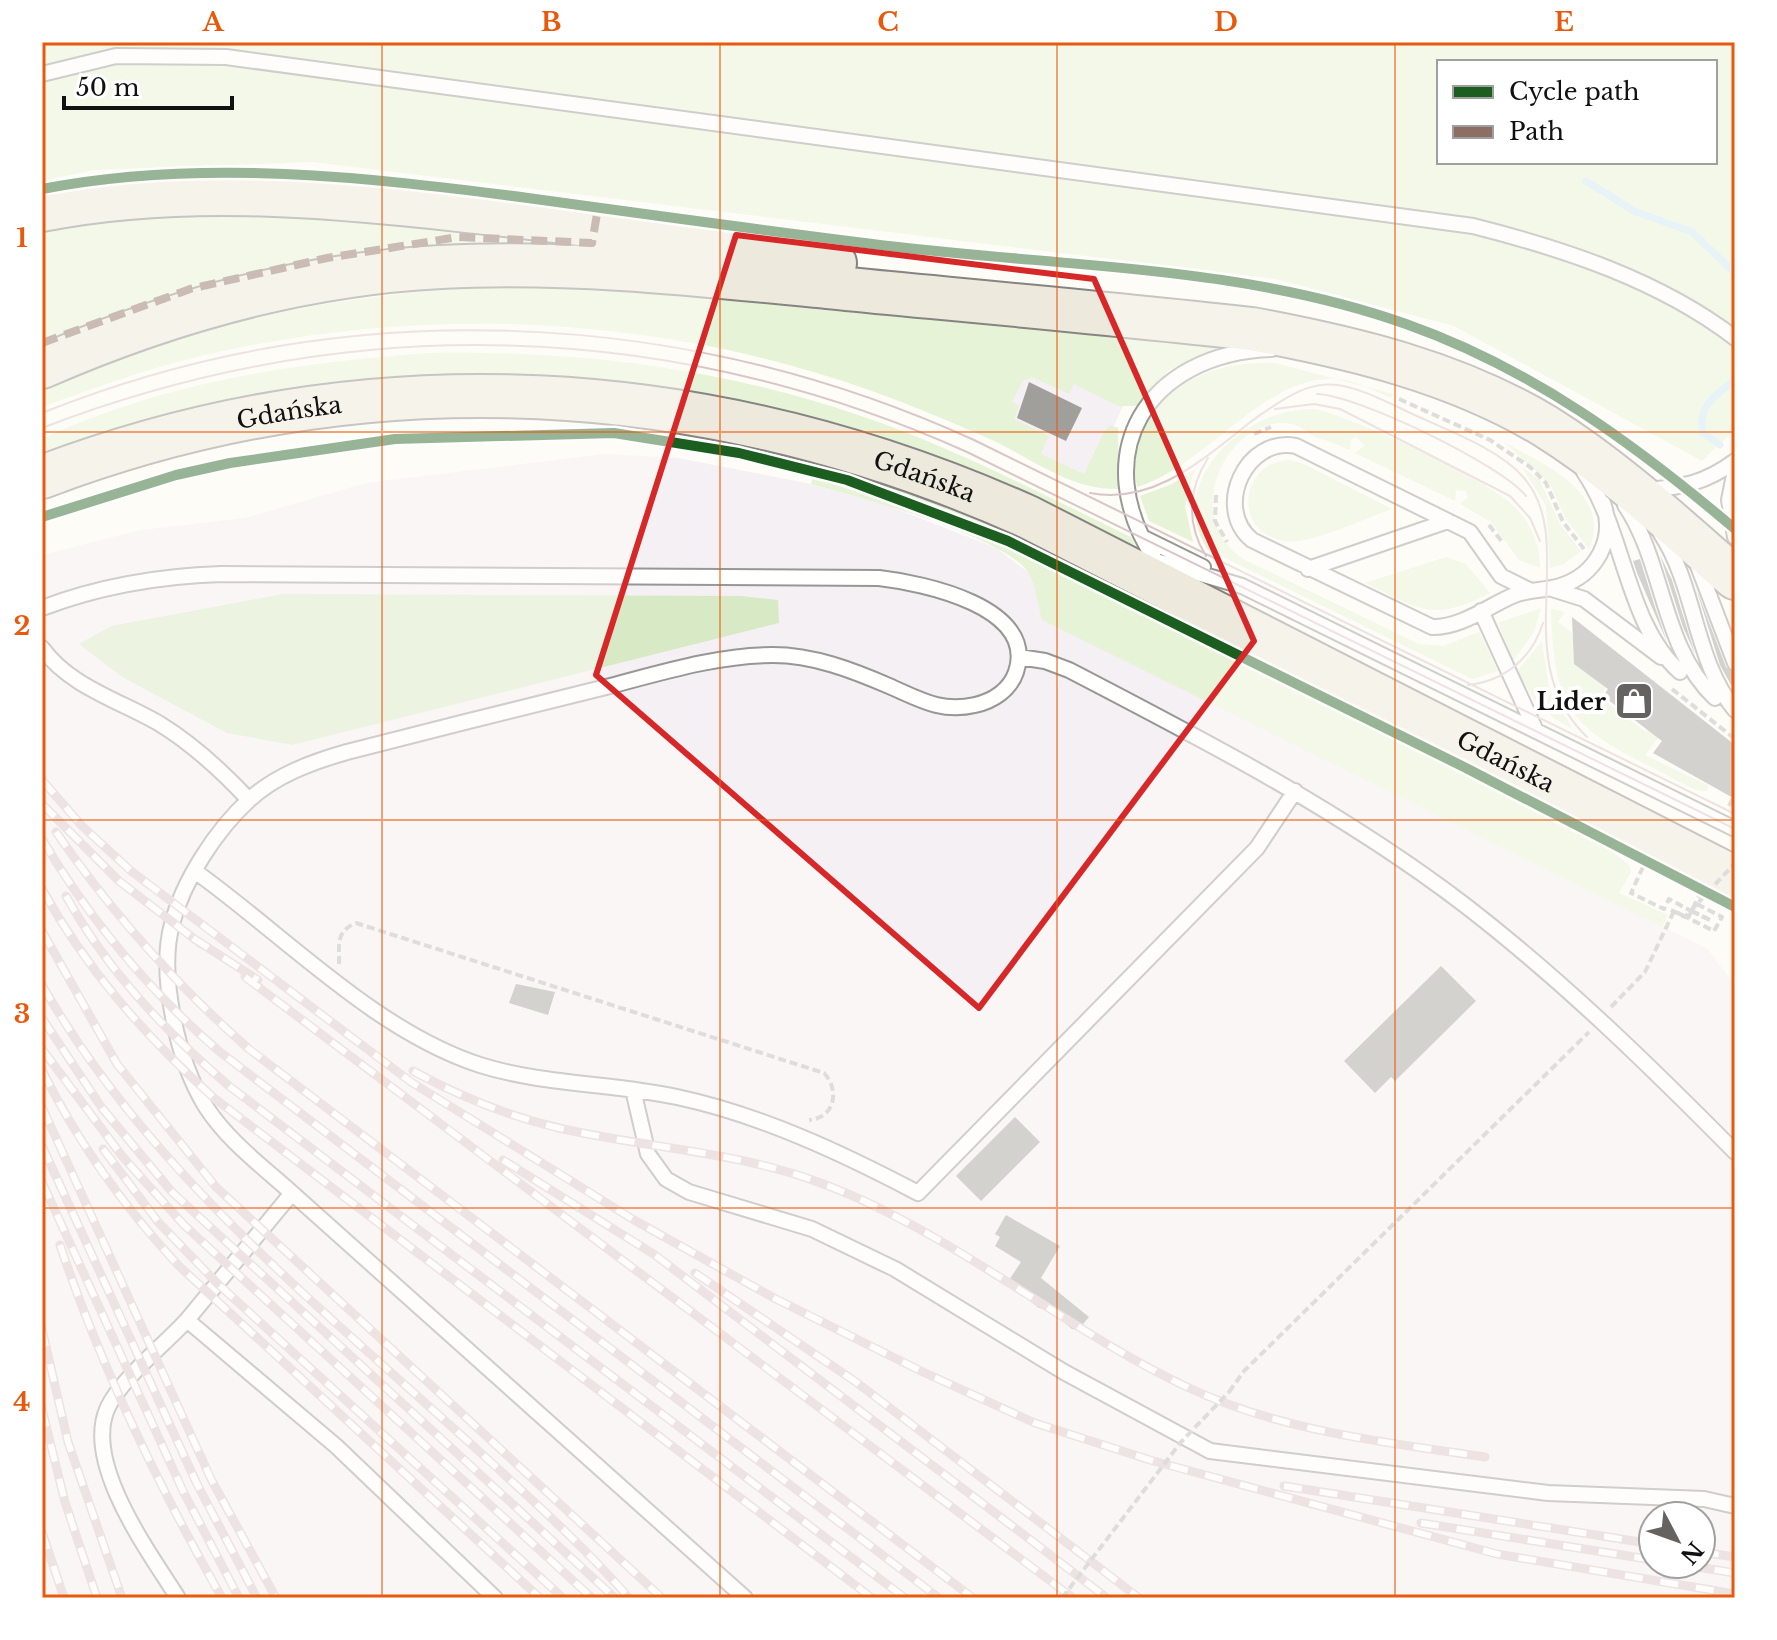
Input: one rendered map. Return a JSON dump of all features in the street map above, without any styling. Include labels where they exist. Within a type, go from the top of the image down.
[{"type":"main road","points":[[42,210],[104,200],[211,193],[386,202],[692,238],[1125,315]]},
{"type":"main road","points":[[42,367],[146,327],[264,293],[355,276],[439,267],[599,267],[1252,329],[1372,355],[1470,389],[1560,436],[1596,461],[1616,496],[1717,542],[1735,578]]},
{"type":"main road","name":"Gdańska","points":[[42,477],[140,442],[292,409],[430,395],[539,396],[650,406],[786,433],[920,472],[1230,600],[1721,890]]},
{"type":"lane","points":[[42,74],[116,56],[226,57],[1473,226],[1544,244],[1641,283],[1735,338]]},
{"type":"lane","points":[[1230,600],[1178,587],[1155,561],[1142,537],[1128,499],[1125,458],[1141,414],[1172,379],[1202,362],[1250,351],[1321,349],[1372,355]]},
{"type":"lane","points":[[1560,436],[1670,549],[1716,679],[1735,711]]},
{"type":"lane","points":[[1529,590],[1501,576],[1474,535],[1300,448],[1286,445],[1270,448],[1247,466],[1233,499],[1236,519],[1252,540],[1427,626],[1444,626],[1529,590],[1574,580],[1598,558],[1616,496]]},
{"type":"lane","points":[[1596,461],[1638,528],[1686,661],[1715,698]]},
{"type":"lane","points":[[1616,496],[1707,480],[1735,461]]},
{"type":"lane","points":[[1734,598],[1717,542],[1735,470]]},
{"type":"lane","points":[[1616,496],[1649,631],[1680,672]]},
{"type":"lane","points":[[1028,517],[1155,561],[1230,600],[1536,731],[1735,829]]},
{"type":"lane","points":[[1665,518],[1705,579],[1735,663]]},
{"type":"lane","points":[[1308,569],[1448,521]]},
{"type":"lane","points":[[1142,537],[1230,600]]},
{"type":"lane","points":[[42,608],[143,580],[221,574],[879,578],[932,588],[983,609],[1012,632],[1019,657],[1008,687],[994,698],[976,705],[942,708],[821,661],[770,655],[726,659],[318,761],[282,778],[249,800],[214,842],[172,923],[169,974],[180,1042],[190,1077],[207,1108],[235,1144],[745,1598]]},
{"type":"lane","points":[[1546,588],[1563,590],[1584,599],[1735,711]]},
{"type":"lane","points":[[1481,611],[1536,731]]},
{"type":"lane","points":[[42,648],[85,686],[179,737],[206,757],[249,800]]},
{"type":"lane","points":[[1019,657],[1045,661],[1069,670],[1295,791],[1464,905],[1601,1020],[1735,1152]]},
{"type":"lane","points":[[196,872],[329,975],[401,1025],[480,1065],[633,1090],[719,1109],[793,1134],[918,1193],[1257,848],[1295,791]]},
{"type":"lane","points":[[633,1090],[648,1154],[666,1179],[689,1192],[812,1229],[895,1269],[1064,1372],[1210,1451],[1548,1493],[1704,1499],[1735,1506]]},
{"type":"lane","points":[[178,1598],[129,1518],[103,1456],[100,1440],[109,1406],[119,1391],[187,1320],[292,1193]]},
{"type":"lane","points":[[187,1320],[358,1467],[495,1598]]},
{"type":"path","points":[[1399,399],[1490,440],[1530,467],[1546,483],[1563,522],[1585,553]]},
{"type":"path","points":[[1245,441],[1264,429],[1280,426]]},
{"type":"path","points":[[1218,489],[1215,521],[1235,550]]},
{"type":"path","points":[[1480,518],[1493,528],[1507,552]]},
{"type":"path","points":[[1665,683],[1735,739]]},
{"type":"path","points":[[1729,806],[1734,798]]},
{"type":"path","points":[[1660,869],[1642,860],[1631,893],[1664,909],[1669,899],[1710,920]]},
{"type":"path","points":[[1688,918],[1735,863]]},
{"type":"path","points":[[1688,883],[1721,890]]},
{"type":"path","points":[[1672,911],[1685,917],[1721,890]]},
{"type":"path","points":[[1672,911],[1714,931],[1722,917],[1697,904]]},
{"type":"path","points":[[1062,1598],[1181,1442],[1255,1360],[1601,1020],[1645,972],[1672,911]]},
{"type":"path","points":[[329,975],[341,961],[337,943],[346,927],[356,923],[824,1073],[832,1082],[834,1099],[827,1112],[816,1120],[803,1121],[793,1134]]},
{"type":"highlighted area","points":[[736,235],[1094,279],[1254,641],[979,1008],[596,675]]},
{"type":"shaded area","points":[[1022,358],[1123,406],[1089,480],[983,430]]},
{"type":"shaded area","points":[[605,454],[678,458],[811,484],[879,502],[996,548],[1028,572],[1340,767],[1708,949],[1735,986],[1735,1598],[42,1598],[42,555],[141,530],[245,518],[366,483]]},
{"type":"green space","points":[[42,42],[1735,42],[1735,429],[1702,461],[1454,326],[1276,279],[313,162],[94,170],[42,181]]},
{"type":"green space","points":[[189,207],[568,235],[564,248],[42,348],[42,223]]},
{"type":"green space","points":[[517,285],[639,290],[1220,347],[1169,370],[1136,406],[1118,406],[1074,384],[1069,394],[1032,377],[1023,381],[1012,402],[1019,406],[1014,419],[1049,436],[1041,454],[1084,474],[1105,430],[1110,425],[1118,428],[1119,489],[1085,485],[1069,479],[992,440],[931,414],[869,390],[786,364],[702,345],[616,332],[530,325],[443,324],[356,330],[270,342],[167,365],[42,407],[42,389],[99,365],[216,328],[275,314],[395,294]]},
{"type":"green space","points":[[431,353],[541,355],[649,365],[755,385],[808,399],[896,429],[964,457],[1131,537],[1135,545],[989,478],[908,448],[802,417],[693,395],[584,381],[474,377],[364,382],[255,397],[148,421],[42,455],[42,439],[88,419],[183,389],[282,369]]},
{"type":"green space","points":[[1275,363],[1339,380],[1317,380],[1291,388],[1265,402],[1163,476],[1137,487],[1135,468],[1141,437],[1150,418],[1178,388],[1195,378],[1233,366]]},
{"type":"green space","points":[[1366,387],[1393,394],[1391,398]]},
{"type":"green space","points":[[1315,409],[1419,451],[1501,496],[1521,513],[1530,527],[1540,568],[1519,560],[1491,522],[1460,504],[1468,497],[1466,491],[1456,490],[1455,501],[1355,453],[1364,446],[1357,437],[1351,439],[1350,450],[1288,423],[1259,428],[1241,441],[1226,458],[1216,479],[1213,502],[1216,524],[1227,545],[1247,561],[1419,644],[1444,646],[1479,632],[1498,671],[1472,679],[1207,549],[1197,523],[1196,497],[1205,473],[1219,452],[1239,434],[1263,420],[1289,412]]},
{"type":"green space","points":[[1504,442],[1555,471],[1583,496],[1591,511],[1594,529],[1589,549],[1566,519],[1550,484]]},
{"type":"green space","points":[[818,460],[1019,532],[1303,678],[1293,678],[950,511],[816,466]]},
{"type":"green space","points":[[1289,460],[1304,464],[1392,509],[1309,539],[1285,541],[1268,536],[1257,526],[1250,513],[1248,499],[1260,473],[1272,464]]},
{"type":"green space","points":[[1522,467],[1539,479],[1560,524],[1581,551],[1564,564],[1550,568],[1546,506]]},
{"type":"green space","points":[[1195,469],[1185,506],[1193,542],[1149,521],[1140,496],[1172,484]]},
{"type":"green space","points":[[813,477],[992,538],[1605,846],[1629,865],[1631,872],[1619,893],[1668,915],[1662,927],[1042,620],[1028,572],[1013,558],[990,545],[927,519],[811,484]]},
{"type":"green space","points":[[1446,557],[1466,564],[1490,593],[1453,608],[1426,609],[1365,583]]},
{"type":"green space","points":[[283,594],[741,596],[778,600],[779,623],[292,745],[227,733],[122,677],[79,644],[111,626]]},
{"type":"green space","points":[[1541,608],[1534,632],[1513,661],[1498,623]]},
{"type":"green space","points":[[1551,609],[1565,612],[1558,622],[1573,634],[1574,664],[1615,675],[1600,697],[1646,732],[1658,719],[1667,726],[1645,755],[1709,786],[1707,791],[1689,787],[1627,755],[1586,726],[1572,710],[1556,670]]},
{"type":"green space","points":[[1542,641],[1549,689],[1573,729],[1540,705],[1518,670]]},
{"type":"building","points":[[1029,382],[1082,408],[1066,441],[1017,418]]},
{"type":"building","points":[[1660,555],[1672,580],[1695,654],[1683,627]]},
{"type":"building","points":[[1640,559],[1667,642],[1633,561]]},
{"type":"building","points":[[1696,588],[1726,667],[1735,673],[1735,692],[1720,665]]},
{"type":"building","points":[[1572,617],[1735,745],[1735,799],[1653,753],[1662,741],[1603,696],[1608,689],[1574,664]]},
{"type":"building","points":[[1441,966],[1476,1001],[1395,1081],[1391,1077],[1375,1093],[1344,1061]]},
{"type":"building","points":[[516,984],[555,992],[548,1015],[509,1003]]},
{"type":"building","points":[[1015,1117],[1040,1142],[981,1201],[956,1176]]},
{"type":"building","points":[[1006,1215],[1060,1246],[1041,1278],[1089,1317],[1078,1330],[1072,1329],[1048,1309],[1039,1308],[1007,1283],[1021,1262],[995,1246],[1000,1237],[995,1234]]},
{"type":"waterway","points":[[1586,181],[1634,211],[1692,232],[1735,273]]},
{"type":"waterway","points":[[1720,445],[1703,433],[1702,417],[1713,398],[1731,383]]},
{"type":"tram line","points":[[42,413],[156,374],[273,347],[391,333],[510,331],[629,341],[746,362],[862,395],[974,440],[1735,814]]},
{"type":"tram line","points":[[42,428],[158,390],[274,363],[390,348],[507,346],[623,354],[739,375],[854,408],[967,452],[1735,829]]},
{"type":"tram line","points":[[1252,421],[1292,395],[1309,388],[1340,385],[1378,398],[1467,439],[1513,467],[1524,478],[1539,505],[1546,535],[1546,638],[1551,673],[1563,706],[1587,737]]},
{"type":"tram line","points":[[1317,394],[1363,406],[1427,433],[1488,467],[1526,496]]},
{"type":"tram line","points":[[1275,409],[1314,404],[1340,409],[1510,496],[1530,518],[1540,541]]},
{"type":"tram line","points":[[1090,493],[1115,495],[1161,484],[1203,459],[1261,414]]},
{"type":"tram line","points":[[1206,556],[1195,532],[1192,507],[1196,482],[1208,458]]},
{"type":"tram line","points":[[1468,685],[1494,679],[1515,666],[1532,647],[1543,623]]},
{"type":"railway","points":[[42,780],[82,826],[131,871],[411,1082],[634,1220],[774,1298],[923,1372],[1035,1423],[1150,1460],[1497,1554],[1735,1594]]},
{"type":"railway","points":[[42,804],[119,881],[201,944]]},
{"type":"railway","points":[[56,832],[99,891],[146,946],[249,1049],[973,1598]]},
{"type":"railway","points":[[42,839],[80,898],[122,953],[169,1004],[220,1052],[939,1598]]},
{"type":"railway","points":[[42,889],[78,947],[119,1001],[164,1051],[214,1098],[872,1598]]},
{"type":"railway","points":[[66,896],[100,949],[139,998],[182,1044],[229,1086],[905,1598]]},
{"type":"railway","points":[[42,931],[117,1064],[216,1187],[662,1598]]},
{"type":"railway","points":[[193,938],[258,980]]},
{"type":"railway","points":[[245,977],[1073,1598]]},
{"type":"railway","points":[[42,985],[85,1053],[134,1118],[187,1178],[301,1292],[558,1524],[629,1598]]},
{"type":"railway","points":[[42,1018],[102,1108],[172,1192],[615,1598]]},
{"type":"railway","points":[[42,1049],[122,1156],[184,1225],[592,1598]]},
{"type":"railway","points":[[42,1070],[103,1173],[139,1221],[179,1266],[540,1598]]},
{"type":"railway","points":[[413,1071],[448,1089],[521,1118],[592,1135],[754,1163],[818,1182],[867,1202],[959,1252],[1140,1363],[1222,1402],[1333,1433],[1485,1457]]},
{"type":"railway","points":[[42,1107],[211,1479],[276,1598]]},
{"type":"railway","points":[[42,1146],[197,1484],[257,1598]]},
{"type":"railway","points":[[103,1149],[159,1223],[218,1284],[563,1598]]},
{"type":"railway","points":[[503,1160],[655,1255],[1107,1598]]},
{"type":"railway","points":[[42,1182],[183,1491],[239,1598]]},
{"type":"railway","points":[[60,1245],[94,1336],[133,1426],[222,1598]]},
{"type":"railway","points":[[695,1273],[856,1382],[1139,1598]]},
{"type":"railway","points":[[42,1329],[68,1442],[122,1598]]},
{"type":"railway","points":[[42,1409],[65,1502],[97,1598]]},
{"type":"railway","points":[[1284,1486],[1637,1541]]},
{"type":"railway","points":[[1421,1523],[1637,1557]]},
{"type":"railway","points":[[42,1532],[64,1598]]},
{"type":"railway","points":[[1717,1554],[1735,1557]]},
{"type":"railway","points":[[1717,1570],[1735,1573]]},
{"type":"marked path","points":[[42,343],[190,289],[327,258],[458,237],[592,243],[598,208]]},
{"type":"cycle path","points":[[42,189],[163,174],[285,174],[346,178],[468,190],[898,247],[1155,271],[1282,290],[1406,324],[1496,363],[1539,386],[1620,438],[1735,529]]},
{"type":"cycle path","points":[[42,517],[176,475],[230,463],[395,439],[614,433],[739,453],[847,480],[1008,541],[1466,768],[1735,907]]},
{"type":"place","name":"Lider","points":[[1634,701]]}]
